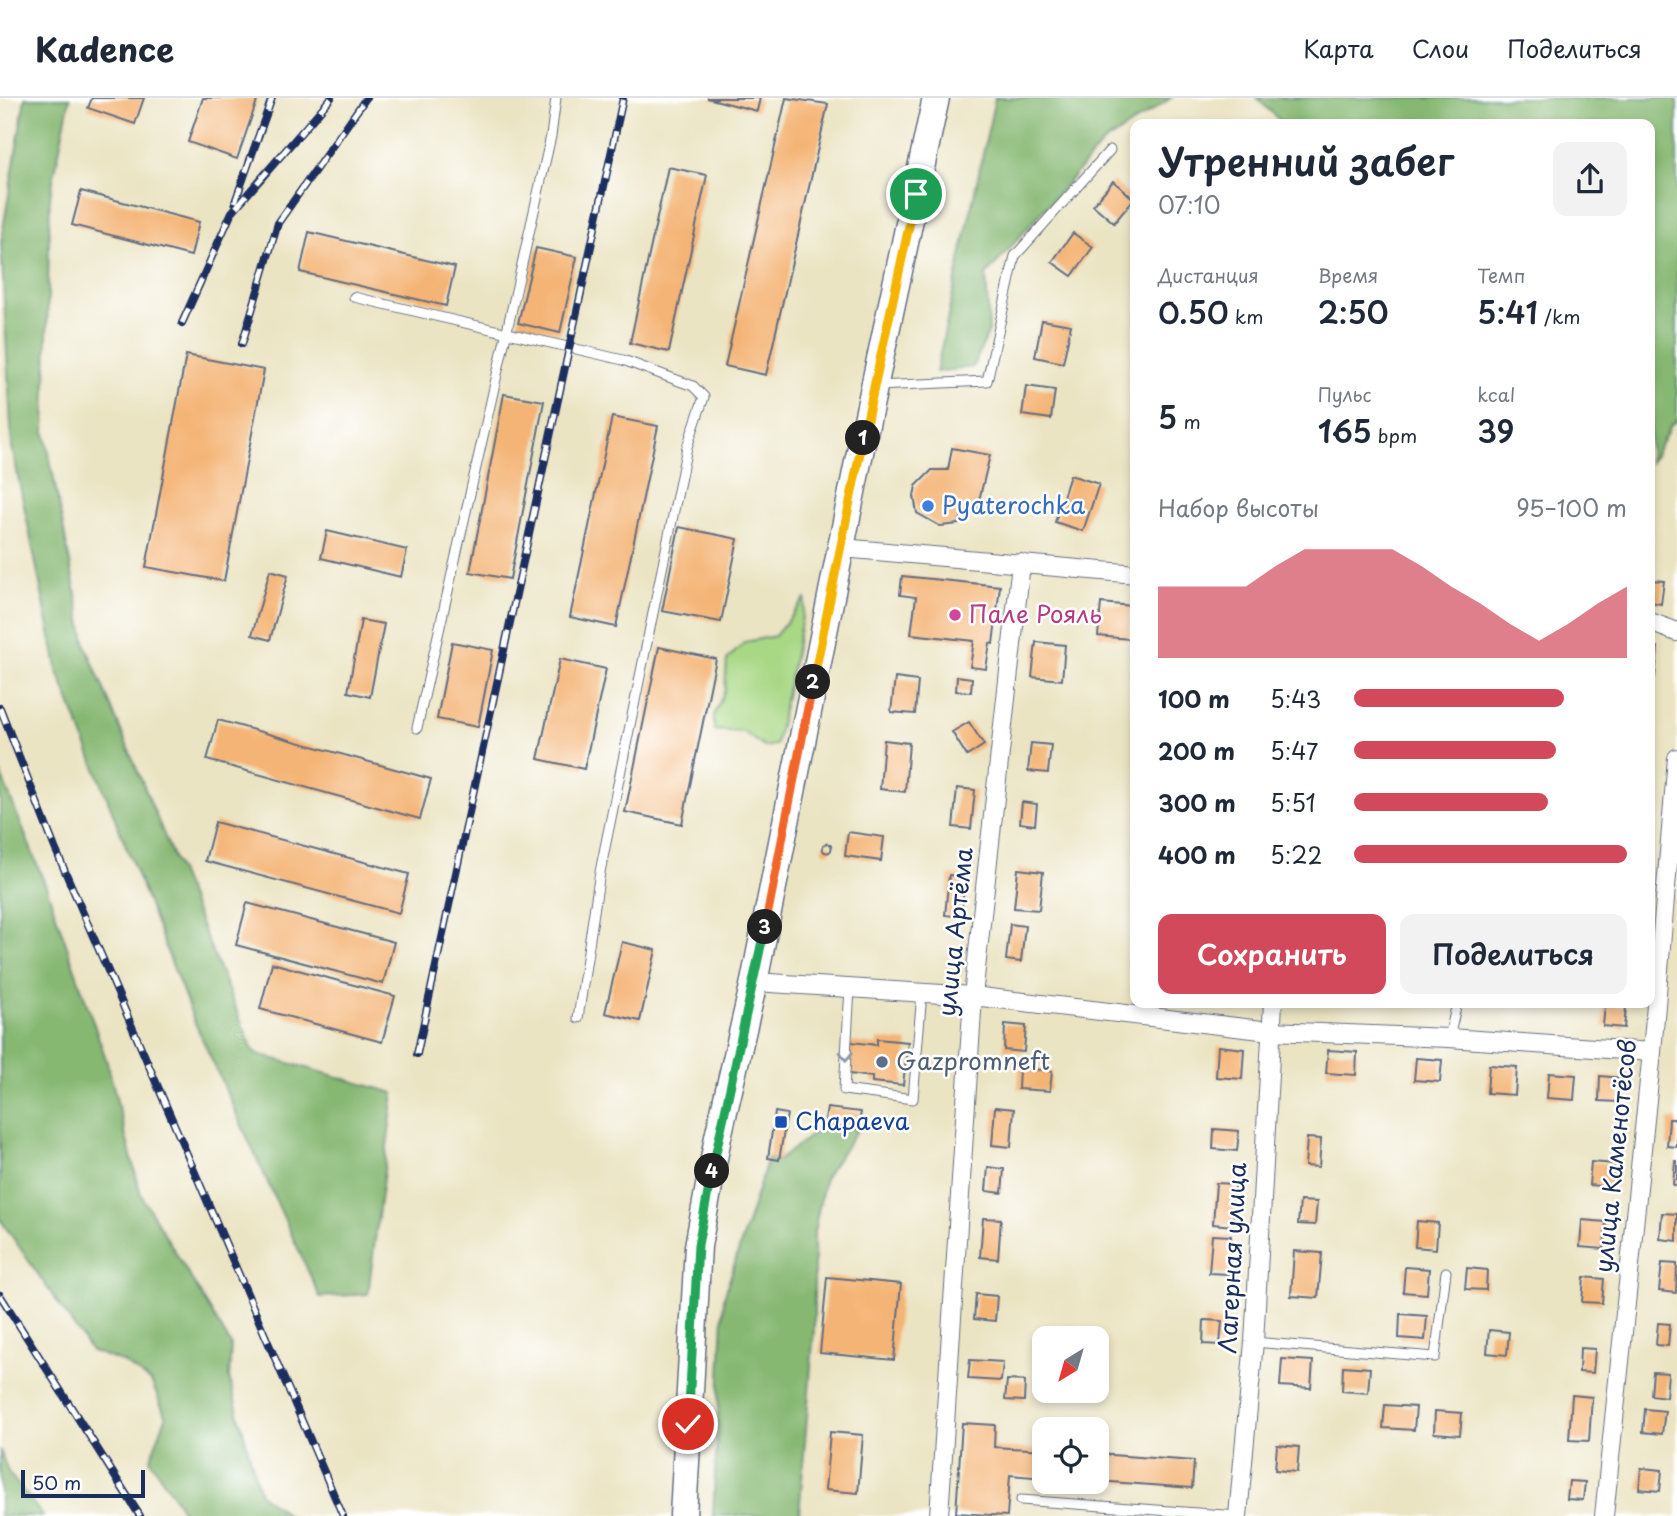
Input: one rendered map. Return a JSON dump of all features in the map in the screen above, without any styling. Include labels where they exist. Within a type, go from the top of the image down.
[{"type":"main road","points":[[683,1516],[698,1245],[718,1137],[754,982],[874,386],[936,98]]},
{"type":"street","points":[[842,548],[1130,573]]},
{"type":"street","name":"улица Артёма","points":[[939,1516],[973,996],[1021,563]]},
{"type":"street","points":[[1655,624],[1677,632]]},
{"type":"street","name":"улица Каменотёсов","points":[[1604,1516],[1674,827],[1677,758]]},
{"type":"street","points":[[754,982],[973,996],[1270,1031],[1449,1038],[1652,1052]]},
{"type":"street","name":"Лагерная улица","points":[[1238,1516],[1254,1342],[1272,1008]]},
{"type":"lane","points":[[417,728],[551,136],[556,98]]},
{"type":"lane","points":[[874,386],[987,381],[1015,256],[1110,150]]},
{"type":"lane","points":[[354,297],[623,360],[693,386],[704,397],[687,447],[603,859],[578,1018]]},
{"type":"lane","points":[[850,988],[844,1090],[913,1099],[922,993]]},
{"type":"lane","points":[[1449,1038],[1456,1008]]},
{"type":"lane","points":[[1254,1342],[1435,1357],[1446,1272]]},
{"type":"lane","points":[[1021,1500],[1238,1516]]},
{"type":"green space","points":[[25,98],[70,98],[50,196],[45,433],[86,646],[254,1053],[394,1093],[368,1294],[320,1297],[195,1023],[58,672],[12,447],[1,242]]},
{"type":"green space","points":[[995,98],[1171,98],[1140,119],[1130,119],[1130,125],[1102,144],[986,275],[989,331],[973,367],[936,372]]},
{"type":"green space","points":[[1257,98],[1677,98],[1677,421],[1671,425],[1655,455],[1655,119],[1278,119]]},
{"type":"green space","points":[[806,598],[776,745],[764,747],[744,732],[714,730],[714,715],[725,690],[727,660],[745,642],[775,636]]},
{"type":"green space","points":[[0,772],[47,889],[107,1062],[141,1195],[231,1345],[229,1378],[260,1494],[289,1516],[186,1516],[150,1460],[166,1417],[152,1383],[125,1363],[91,1351],[0,1219]]},
{"type":"green space","points":[[824,1125],[858,1129],[825,1177],[814,1232],[814,1329],[799,1516],[713,1516],[724,1297],[768,1158],[779,1160]]},
{"type":"green space","points":[[0,1450],[8,1472],[43,1516],[0,1516]]},
{"type":"building","points":[[92,98],[144,98],[135,124],[88,108]]},
{"type":"building","points":[[203,98],[258,98],[237,159],[188,142]]},
{"type":"building","points":[[707,98],[760,98],[757,111]]},
{"type":"building","points":[[786,98],[828,104],[766,375],[725,366]]},
{"type":"building","points":[[668,167],[707,175],[669,352],[630,343]]},
{"type":"building","points":[[1113,181],[1130,196],[1130,204],[1114,223],[1093,205]]},
{"type":"building","points":[[81,191],[199,222],[191,256],[72,225]]},
{"type":"building","points":[[309,232],[455,267],[446,306],[300,272]]},
{"type":"building","points":[[1073,233],[1093,247],[1072,276],[1052,262]]},
{"type":"building","points":[[536,248],[577,257],[560,333],[518,323]]},
{"type":"building","points":[[1042,320],[1071,325],[1063,363],[1035,357]]},
{"type":"building","points":[[186,355],[264,370],[224,581],[146,567]]},
{"type":"building","points":[[1026,386],[1055,390],[1051,419],[1022,415]]},
{"type":"building","points":[[504,394],[544,401],[510,579],[470,572]]},
{"type":"building","points":[[612,417],[658,426],[616,627],[570,617]]},
{"type":"building","points":[[952,448],[990,455],[976,513],[964,510],[959,524],[940,526],[917,513],[914,496],[916,486],[932,470],[948,470]]},
{"type":"building","points":[[1070,475],[1099,484],[1083,531],[1055,522]]},
{"type":"building","points":[[679,527],[738,539],[721,622],[662,611]]},
{"type":"building","points":[[327,531],[407,550],[401,577],[321,558]]},
{"type":"building","points":[[270,570],[288,575],[270,640],[252,635]]},
{"type":"building","name":"Пале Рояль","points":[[902,576],[1000,586],[993,644],[990,643],[986,669],[970,667],[974,641],[911,634],[916,597],[900,595]]},
{"type":"building","points":[[1655,580],[1664,581],[1661,604],[1655,603]]},
{"type":"building","points":[[1101,603],[1130,606],[1129,639],[1098,636]]},
{"type":"building","points":[[361,620],[384,624],[370,697],[348,692]]},
{"type":"building","points":[[452,642],[493,650],[478,727],[437,719]]},
{"type":"building","points":[[1036,642],[1065,645],[1062,680],[1032,677]]},
{"type":"building","points":[[659,647],[716,659],[682,824],[625,812]]},
{"type":"building","points":[[1655,647],[1658,647],[1655,677]]},
{"type":"building","points":[[560,659],[606,669],[584,769],[538,759]]},
{"type":"building","points":[[957,676],[972,678],[971,692],[956,691]]},
{"type":"building","points":[[895,678],[918,681],[915,714],[891,712]]},
{"type":"building","points":[[218,720],[431,779],[420,819],[207,760]]},
{"type":"building","points":[[969,722],[984,745],[967,756],[952,732]]},
{"type":"building","points":[[884,740],[909,743],[905,792],[880,789]]},
{"type":"building","points":[[1031,743],[1051,745],[1048,773],[1028,771]]},
{"type":"building","points":[[957,788],[975,790],[971,829],[953,827]]},
{"type":"building","points":[[1022,802],[1037,804],[1035,825],[1020,823]]},
{"type":"building","points":[[215,822],[409,874],[399,913],[205,861]]},
{"type":"building","points":[[848,832],[884,837],[881,861],[845,856]]},
{"type":"building","points":[[827,844],[831,848],[827,852],[823,848]]},
{"type":"building","points":[[1018,869],[1043,872],[1039,910],[1014,908]]},
{"type":"building","points":[[949,875],[965,877],[961,917],[945,915]]},
{"type":"building","points":[[247,903],[394,942],[383,984],[236,945]]},
{"type":"building","points":[[1010,924],[1025,926],[1021,962],[1006,960]]},
{"type":"building","points":[[622,942],[656,950],[640,1021],[605,1013]]},
{"type":"building","points":[[272,963],[395,996],[382,1042],[260,1009]]},
{"type":"building","points":[[1605,1008],[1626,1008],[1624,1028],[1603,1026]]},
{"type":"building","points":[[1005,1024],[1026,1026],[1024,1052],[1004,1050]]},
{"type":"building","points":[[877,1039],[908,1042],[903,1085],[872,1082],[872,1077],[841,1073],[844,1041],[877,1045]]},
{"type":"building","points":[[1218,1046],[1244,1049],[1242,1079],[1216,1077]]},
{"type":"building","points":[[1328,1050],[1357,1052],[1356,1075],[1326,1073]]},
{"type":"building","points":[[1416,1058],[1442,1060],[1440,1082],[1414,1080]]},
{"type":"building","points":[[1489,1065],[1517,1067],[1515,1095],[1487,1093]]},
{"type":"building","points":[[1019,1068],[1052,1071],[1050,1091],[1018,1089]]},
{"type":"building","points":[[1549,1073],[1576,1075],[1574,1100],[1547,1098]]},
{"type":"building","points":[[1600,1076],[1621,1078],[1619,1102],[1599,1101]]},
{"type":"building","points":[[995,1107],[1014,1109],[1011,1147],[992,1145]]},
{"type":"building","points":[[827,1108],[861,1112],[858,1129],[824,1125]]},
{"type":"building","points":[[775,1112],[787,1114],[779,1160],[768,1158]]},
{"type":"building","points":[[1669,1119],[1677,1119],[1677,1147],[1667,1146]]},
{"type":"building","points":[[1214,1129],[1239,1131],[1237,1151],[1213,1149]]},
{"type":"building","points":[[1307,1138],[1321,1139],[1319,1167],[1305,1166]]},
{"type":"building","points":[[1675,1161],[1677,1185],[1673,1185]]},
{"type":"building","points":[[1591,1162],[1615,1164],[1613,1187],[1589,1185]]},
{"type":"building","points":[[988,1167],[1004,1169],[1002,1193],[986,1191]]},
{"type":"building","points":[[1216,1183],[1235,1184],[1233,1226],[1213,1224]]},
{"type":"building","points":[[1300,1201],[1317,1202],[1315,1225],[1298,1224]]},
{"type":"building","points":[[1662,1213],[1677,1214],[1677,1241],[1660,1239]]},
{"type":"building","points":[[983,1218],[1001,1219],[998,1259],[980,1257]]},
{"type":"building","points":[[1582,1220],[1606,1222],[1604,1249],[1580,1247]]},
{"type":"building","points":[[1417,1221],[1438,1223],[1436,1249],[1415,1247]]},
{"type":"building","points":[[1212,1235],[1231,1236],[1228,1274],[1209,1273]]},
{"type":"building","points":[[1294,1251],[1322,1253],[1318,1298],[1291,1296]]},
{"type":"building","points":[[1662,1263],[1677,1264],[1676,1293],[1659,1291]]},
{"type":"building","points":[[1405,1267],[1429,1269],[1427,1294],[1403,1292]]},
{"type":"building","points":[[1467,1268],[1487,1270],[1486,1290],[1465,1289]]},
{"type":"building","points":[[827,1277],[901,1284],[894,1360],[820,1353]]},
{"type":"building","points":[[1584,1277],[1604,1279],[1602,1303],[1582,1302]]},
{"type":"building","points":[[976,1294],[997,1296],[995,1321],[974,1319]]},
{"type":"building","points":[[1400,1314],[1427,1316],[1425,1340],[1399,1338]]},
{"type":"building","points":[[1204,1320],[1222,1321],[1220,1345],[1203,1344]]},
{"type":"building","points":[[1658,1323],[1670,1324],[1668,1346],[1656,1345]]},
{"type":"building","points":[[1489,1330],[1509,1332],[1507,1355],[1487,1353]]},
{"type":"building","points":[[1580,1348],[1595,1349],[1593,1373],[1579,1372]]},
{"type":"building","points":[[1282,1359],[1313,1361],[1311,1388],[1280,1386]]},
{"type":"building","points":[[970,1360],[1003,1362],[1001,1381],[968,1379]]},
{"type":"building","points":[[1343,1366],[1370,1368],[1368,1393],[1342,1391]]},
{"type":"building","points":[[1653,1372],[1668,1373],[1666,1397],[1651,1395]]},
{"type":"building","points":[[1007,1380],[1025,1381],[1024,1401],[1005,1400]]},
{"type":"building","points":[[1572,1395],[1592,1397],[1589,1441],[1569,1440]]},
{"type":"building","points":[[1385,1405],[1416,1407],[1414,1430],[1383,1428]]},
{"type":"building","points":[[1645,1409],[1665,1411],[1662,1434],[1643,1432]]},
{"type":"building","points":[[1435,1411],[1462,1413],[1460,1435],[1434,1433]]},
{"type":"building","points":[[962,1423],[995,1425],[994,1447],[1032,1449],[1032,1477],[1010,1475],[1007,1516],[956,1513]]},
{"type":"building","points":[[830,1432],[863,1435],[858,1493],[825,1490]]},
{"type":"building","points":[[1277,1445],[1299,1447],[1297,1472],[1275,1470]]},
{"type":"building","points":[[1109,1455],[1194,1461],[1192,1488],[1109,1482]]},
{"type":"building","points":[[1641,1468],[1662,1470],[1660,1491],[1639,1489]]},
{"type":"building","points":[[1569,1481],[1585,1482],[1583,1500],[1567,1499]]},
{"type":"railway","points":[[235,202],[272,98]]},
{"type":"railway","points":[[182,323],[232,212],[331,98]]},
{"type":"railway","points":[[242,344],[278,223],[366,98]]},
{"type":"railway","points":[[417,1054],[623,98]]},
{"type":"railway","points":[[0,708],[55,848],[343,1516]]},
{"type":"railway","points":[[0,1295],[140,1516]]},
{"type":"place","name":"Pyaterochka","points":[[928,506]]},
{"type":"place","name":"Пале Рояль","points":[[955,615]]},
{"type":"place","name":"Gazpromneft","points":[[882,1062]]},
{"type":"place","name":"Chapaeva","points":[[781,1122]]},
{"type":"route","points":[[688,1424],[698,1245],[718,1137],[754,982],[820,646],[916,194]]}]
